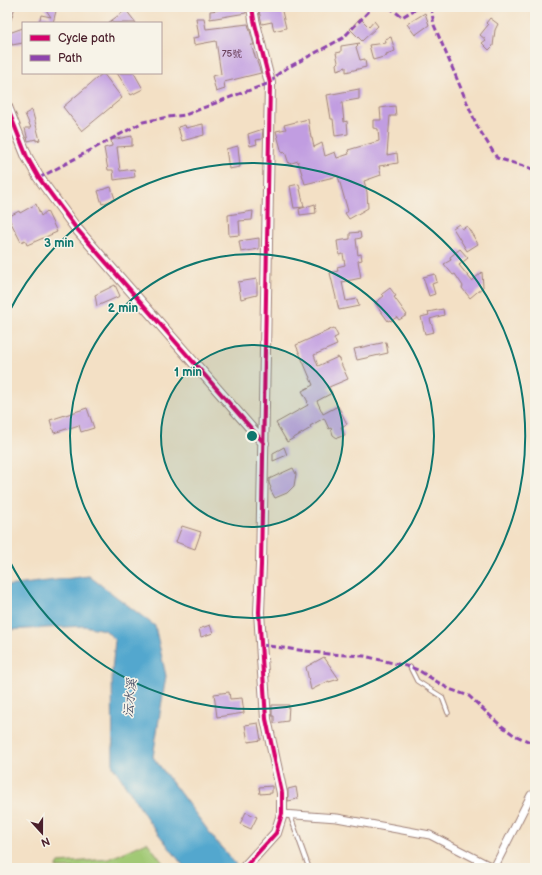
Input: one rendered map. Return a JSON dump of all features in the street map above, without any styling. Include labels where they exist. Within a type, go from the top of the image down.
[{"type":"street","points":[[244,868],[276,833],[286,815],[266,719],[259,612],[264,443],[270,83],[252,7]]},
{"type":"street","points":[[7,107],[27,157],[39,178],[76,228],[264,443]]},
{"type":"street","points":[[286,815],[337,818],[430,835],[494,868],[532,795]]},
{"type":"lane","points":[[410,667],[417,681],[442,697],[448,713]]},
{"type":"lane","points":[[286,815],[309,868]]},
{"type":"green space","points":[[147,842],[167,868],[56,868],[59,863],[109,859]]},
{"type":"water","name":"沄水溪","points":[[89,576],[155,626],[166,676],[153,757],[216,841],[239,868],[185,868],[150,823],[113,766],[112,671],[115,640],[105,630],[84,626],[7,630],[7,586]]},
{"type":"building","points":[[7,7],[15,7],[8,29],[7,29]]},
{"type":"building","points":[[44,7],[57,7],[53,22],[39,22],[41,15],[51,17]]},
{"type":"building","points":[[217,7],[246,7],[246,13],[210,19],[210,11],[218,10]]},
{"type":"building","points":[[281,7],[286,28],[274,31],[272,22],[262,24],[259,11]]},
{"type":"building","points":[[126,10],[135,22],[109,22]]},
{"type":"building","points":[[425,13],[429,25],[415,35],[407,24]]},
{"type":"building","points":[[196,18],[204,18],[206,29],[248,24],[254,45],[251,45],[261,73],[224,82],[225,89],[216,92],[212,76],[221,74],[216,41],[194,45],[193,38],[199,37]]},
{"type":"building","points":[[360,18],[369,27],[374,21],[378,26],[362,41],[350,29]]},
{"type":"building","points":[[490,18],[498,24],[495,30],[493,46],[489,50],[482,43],[486,40],[480,35],[488,25],[486,23]]},
{"type":"building","points":[[22,28],[22,43],[12,45],[9,33]]},
{"type":"building","points":[[391,37],[395,51],[386,54],[387,56],[373,60],[369,45],[386,43],[385,39]]},
{"type":"building","points":[[360,43],[356,47],[360,60],[365,59],[366,67],[346,72],[346,67],[337,70],[336,64],[338,62],[336,53],[341,52],[341,46]]},
{"type":"building","points":[[102,74],[104,74],[122,98],[82,131],[63,107]]},
{"type":"building","points":[[118,74],[135,74],[143,89],[131,95]]},
{"type":"building","points":[[359,89],[359,99],[342,102],[344,122],[347,121],[348,134],[335,136],[333,119],[331,119],[327,95]]},
{"type":"building","points":[[395,106],[396,116],[390,116],[387,155],[397,153],[398,163],[379,166],[381,175],[364,181],[367,192],[368,208],[349,219],[345,213],[348,211],[338,176],[305,184],[298,161],[289,164],[285,152],[282,153],[276,131],[286,129],[284,125],[308,119],[314,147],[322,143],[325,156],[335,152],[337,158],[349,154],[348,150],[379,141],[378,129],[373,128],[373,120],[381,120],[380,108]]},
{"type":"building","points":[[32,110],[40,140],[36,141],[36,139],[28,141],[25,128],[31,128],[25,114]]},
{"type":"building","points":[[203,124],[204,135],[182,141],[178,127],[185,125],[186,128]]},
{"type":"building","points":[[263,129],[262,139],[256,140],[257,144],[250,146],[248,134]]},
{"type":"building","points":[[132,136],[132,146],[117,147],[120,171],[134,169],[135,177],[114,180],[113,170],[108,170],[104,148],[112,146],[111,140]]},
{"type":"building","points":[[238,146],[240,167],[229,169],[226,149]]},
{"type":"building","points":[[299,184],[304,207],[294,208],[290,186]]},
{"type":"building","points":[[111,187],[115,199],[102,204],[98,191]]},
{"type":"building","points":[[36,204],[41,216],[47,211],[57,232],[27,245],[25,240],[21,242],[8,217],[19,211],[20,213]]},
{"type":"building","points":[[315,204],[316,213],[300,215],[299,209]]},
{"type":"building","points":[[253,211],[252,220],[239,221],[240,235],[229,236],[228,215]]},
{"type":"building","points":[[459,224],[462,229],[467,226],[478,244],[467,251],[453,228]]},
{"type":"building","points":[[360,232],[361,238],[356,239],[358,255],[361,254],[362,260],[358,261],[361,278],[342,282],[346,301],[357,299],[359,306],[339,310],[330,273],[338,271],[337,267],[345,265],[343,254],[339,255],[337,241],[350,239],[350,233]]},
{"type":"building","points":[[259,238],[259,249],[241,252],[239,241]]},
{"type":"building","points":[[460,249],[468,258],[459,265],[472,281],[482,272],[483,287],[470,298],[462,288],[463,286],[455,274],[453,275],[444,264],[451,260],[450,257]]},
{"type":"building","points":[[435,274],[437,282],[432,284],[435,294],[429,296],[423,277]]},
{"type":"building","points":[[257,279],[257,295],[241,299],[238,282]]},
{"type":"building","points":[[115,285],[120,296],[97,306],[95,295]]},
{"type":"building","points":[[390,288],[396,296],[394,297],[407,315],[399,320],[397,317],[391,321],[388,321],[375,303],[384,296],[382,294]]},
{"type":"building","points":[[443,309],[444,315],[430,319],[434,332],[425,334],[421,317],[429,315],[428,312]]},
{"type":"building","points":[[334,328],[338,336],[334,338],[337,345],[314,355],[318,366],[338,357],[348,379],[329,387],[332,393],[317,401],[323,414],[338,406],[347,424],[341,427],[345,435],[337,438],[333,435],[331,428],[329,429],[324,418],[310,426],[311,428],[287,442],[276,423],[308,405],[302,391],[313,385],[296,345]]},
{"type":"building","points":[[386,342],[388,353],[357,360],[354,349]]},
{"type":"building","points":[[87,408],[94,428],[81,432],[79,425],[54,433],[50,420]]},
{"type":"building","points":[[284,447],[287,455],[273,461],[273,453]]},
{"type":"building","points":[[293,468],[296,474],[294,486],[287,493],[275,498],[270,489],[269,479]]},
{"type":"building","points":[[182,526],[201,532],[195,549],[176,542]]},
{"type":"building","points":[[210,625],[213,633],[201,637],[199,629]]},
{"type":"building","points":[[324,657],[339,679],[329,681],[311,690],[306,667]]},
{"type":"building","points":[[229,692],[230,699],[242,698],[244,713],[217,717],[214,694]]},
{"type":"building","points":[[272,705],[289,705],[288,721],[274,723],[274,716],[272,716]]},
{"type":"building","points":[[258,723],[261,740],[248,742],[245,725]]},
{"type":"building","points":[[272,786],[272,793],[260,794],[259,787]]},
{"type":"building","points":[[296,787],[298,799],[288,801],[288,789]]},
{"type":"building","points":[[246,812],[257,817],[251,829],[240,824]]},
{"type":"marked path","points":[[39,178],[143,122],[185,115],[270,83],[278,74],[287,68],[343,38],[373,7]]},
{"type":"marked path","points":[[389,7],[402,17],[419,7]]},
{"type":"marked path","points":[[431,7],[434,25],[477,126],[497,158],[533,169],[535,172]]},
{"type":"marked path","points":[[261,645],[328,654],[364,656],[410,667],[418,670],[449,689],[469,696],[499,724],[514,735],[535,744]]},
{"type":"cycle path","points":[[244,868],[276,833],[282,814],[282,793],[266,719],[259,612],[270,83],[252,7]]},
{"type":"cycle path","points":[[7,107],[27,157],[39,178],[76,228],[264,443]]}]
